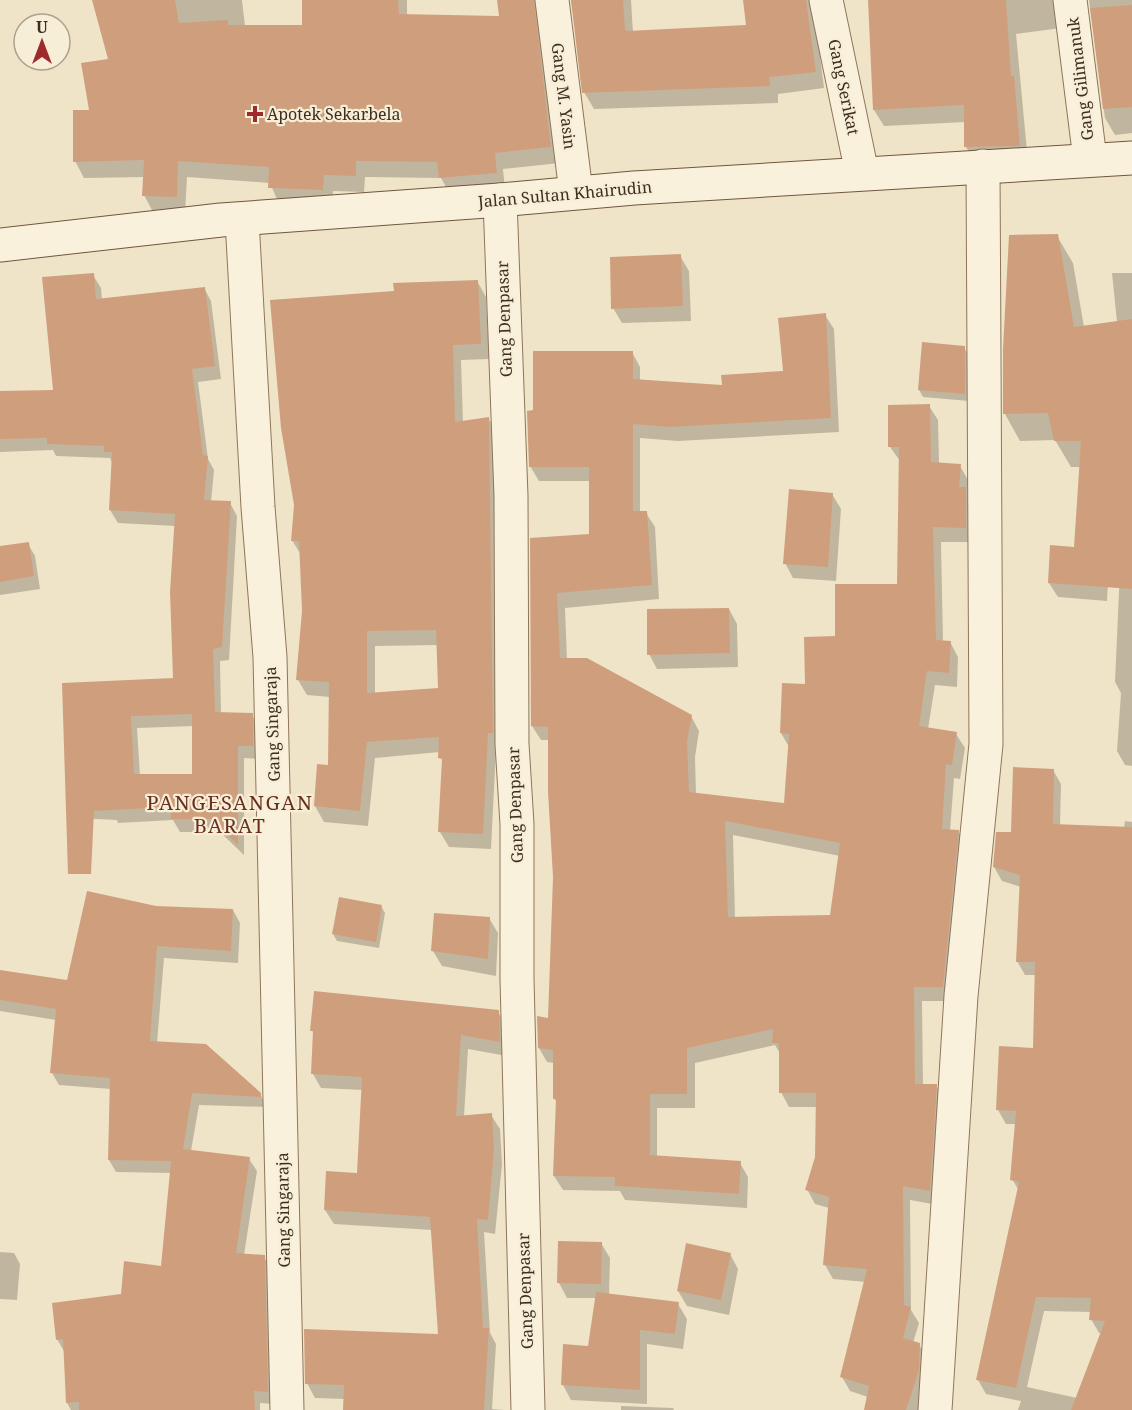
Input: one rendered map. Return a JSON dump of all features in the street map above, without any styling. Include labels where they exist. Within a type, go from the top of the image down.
[{"type":"street","name":"Gang M. Yasin","points":[[552,0],[576,192]]},
{"type":"street","name":"Gang Serikat","points":[[826,0],[862,173]]},
{"type":"street","name":"Gang Gilimanuk","points":[[1070,0],[1090,159]]},
{"type":"street","name":"Jalan Sultan Khairudin","points":[[0,245],[61,236],[576,192],[1132,158]]},
{"type":"street","points":[[934,1410],[961,996],[986,744],[983,166]]},
{"type":"street","name":"Gang Denpasar","points":[[500,200],[511,496],[512,744],[517,824],[517,980],[528,1410]]},
{"type":"street","name":"Gang Singaraja","points":[[242,220],[257,496],[270,657],[287,1410]]},
{"type":"building","points":[[92,0],[175,0],[179,23],[228,20],[228,25],[302,25],[302,0],[398,0],[399,14],[499,16],[497,0],[534,0],[551,147],[495,153],[497,173],[439,178],[437,162],[356,161],[356,176],[324,175],[323,190],[268,188],[269,167],[178,161],[177,197],[142,196],[144,160],[73,162],[73,110],[89,110],[81,63],[108,59]]},
{"type":"building","points":[[571,0],[623,0],[627,31],[746,25],[743,0],[806,0],[816,72],[769,77],[770,86],[582,93]]},
{"type":"building","points":[[868,0],[1006,0],[1011,76],[1014,76],[1020,146],[964,147],[964,105],[873,110]]},
{"type":"building","points":[[1132,5],[1132,107],[1103,109],[1090,8]]},
{"type":"building","points":[[1058,234],[1074,327],[1132,319],[1132,589],[1048,583],[1050,545],[1074,547],[1081,441],[1054,441],[1048,413],[1003,414],[1003,349],[1009,235]]},
{"type":"building","points":[[681,254],[683,306],[611,309],[610,257]]},
{"type":"building","points":[[94,273],[96,299],[205,287],[215,366],[192,369],[203,455],[208,456],[204,500],[231,501],[222,647],[213,649],[215,712],[253,713],[253,746],[238,746],[238,845],[211,819],[171,819],[171,807],[94,811],[91,874],[68,874],[62,683],[173,678],[170,592],[175,514],[109,510],[112,452],[104,452],[104,446],[47,444],[47,438],[0,439],[0,391],[53,390],[42,277]],"holes":[[[192,714],[192,774],[134,774],[131,716]]]},
{"type":"building","points":[[478,280],[481,344],[453,345],[455,422],[489,417],[493,733],[488,733],[483,834],[438,832],[442,759],[438,758],[439,737],[367,742],[360,811],[314,806],[317,764],[328,765],[329,682],[296,680],[302,611],[299,541],[291,541],[294,505],[281,428],[270,300],[394,291],[393,283]],"holes":[[[436,630],[438,688],[367,693],[367,631]]]},
{"type":"building","points":[[826,313],[831,418],[669,427],[633,424],[633,511],[647,511],[652,585],[557,593],[560,658],[587,658],[692,715],[687,741],[689,792],[784,803],[789,734],[780,733],[782,683],[805,684],[804,637],[835,636],[835,584],[897,584],[899,447],[888,447],[888,405],[930,404],[931,462],[961,464],[959,487],[966,487],[966,528],[933,527],[936,640],[951,641],[949,673],[927,671],[919,726],[957,732],[952,765],[946,764],[942,829],[959,830],[943,987],[914,987],[915,1084],[937,1084],[930,1191],[903,1186],[904,1305],[911,1307],[903,1338],[920,1343],[919,1370],[906,1410],[864,1410],[869,1386],[840,1377],[867,1269],[823,1265],[829,1197],[805,1190],[815,1157],[816,1093],[779,1093],[779,1043],[772,1043],[773,1029],[687,1048],[687,1094],[650,1094],[650,1155],[741,1161],[739,1194],[615,1186],[615,1177],[553,1176],[556,1099],[553,1099],[553,1050],[538,1048],[537,1016],[548,1018],[553,877],[548,792],[548,727],[531,726],[530,538],[589,534],[589,467],[529,467],[527,411],[533,410],[533,351],[633,351],[633,379],[722,385],[721,375],[783,371],[778,318]],"holes":[[[725,821],[840,843],[830,915],[728,917]]]},
{"type":"building","points":[[922,342],[965,346],[965,394],[918,390]]},
{"type":"building","points":[[789,489],[833,493],[828,567],[783,564]]},
{"type":"building","points":[[29,542],[34,576],[0,582],[0,546]]},
{"type":"building","points":[[729,608],[730,653],[647,655],[647,609]]},
{"type":"building","points":[[1013,767],[1054,769],[1053,824],[1132,827],[1132,1410],[1071,1410],[1105,1321],[1089,1320],[1091,1298],[1036,1297],[1016,1388],[976,1380],[1019,1182],[1010,1180],[1016,1111],[996,1110],[999,1046],[1033,1048],[1035,962],[1016,962],[1020,875],[993,867],[996,832],[1011,832]]},
{"type":"building","points":[[87,891],[156,906],[233,909],[231,951],[157,946],[150,1041],[206,1044],[261,1093],[261,1097],[192,1093],[183,1149],[250,1157],[236,1253],[265,1255],[268,1392],[254,1391],[255,1410],[79,1410],[79,1402],[66,1403],[63,1339],[56,1340],[52,1303],[121,1294],[124,1261],[161,1266],[171,1161],[108,1160],[110,1078],[50,1073],[56,1009],[0,1000],[0,970],[67,980]]},
{"type":"building","points":[[339,897],[382,905],[376,942],[332,934]]},
{"type":"building","points":[[434,913],[490,917],[488,959],[431,951]]},
{"type":"building","points":[[314,991],[499,1010],[500,1042],[461,1035],[456,1116],[492,1113],[494,1149],[488,1220],[477,1219],[483,1328],[489,1328],[484,1410],[343,1410],[344,1385],[305,1384],[304,1329],[438,1334],[430,1217],[324,1210],[326,1171],[357,1173],[362,1077],[311,1074],[313,1031],[310,1031]]},
{"type":"building","points":[[558,1241],[602,1242],[601,1284],[557,1283]]},
{"type":"building","points":[[686,1243],[731,1253],[721,1300],[677,1291]]},
{"type":"building","points":[[596,1292],[679,1302],[675,1334],[640,1330],[640,1390],[561,1385],[563,1344],[588,1346]]},
{"type":"place","name":"Apotek Sekarbela","points":[[255,114]]},
{"type":"district","name":"PANGESANGAN BARAT","points":[[230,814]]}]
